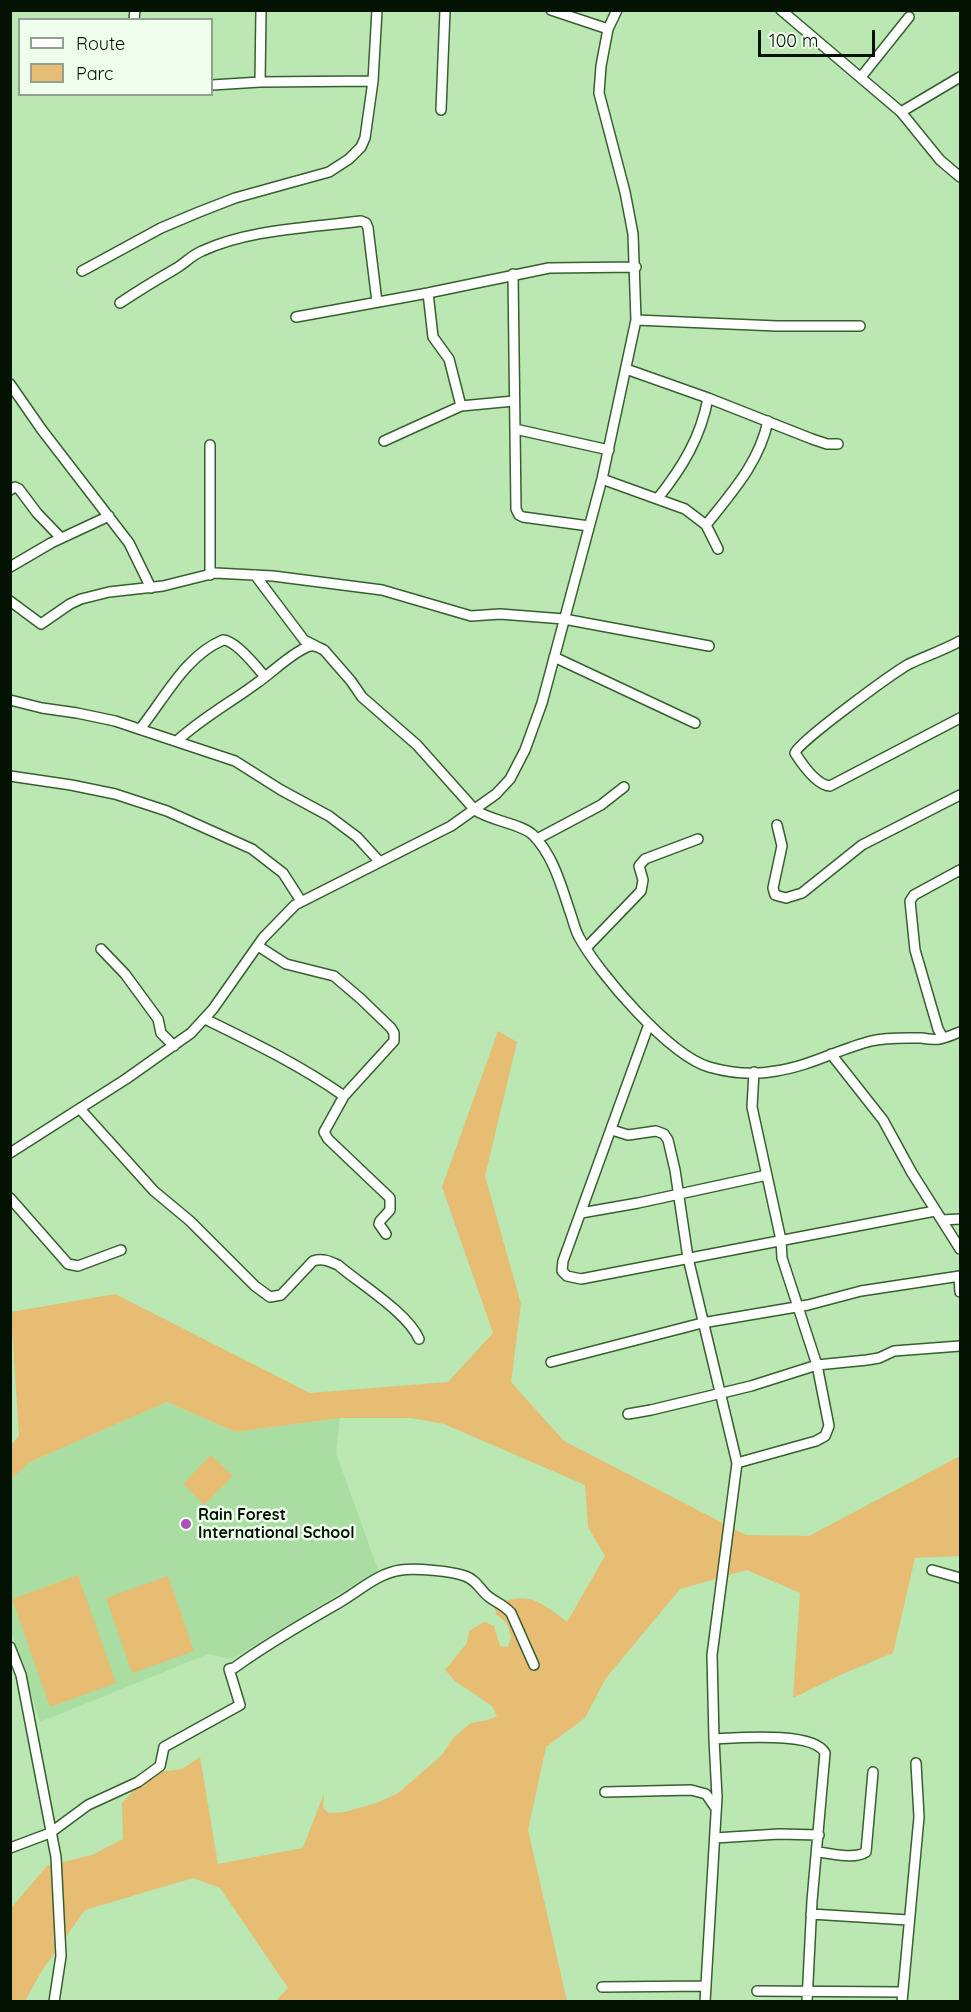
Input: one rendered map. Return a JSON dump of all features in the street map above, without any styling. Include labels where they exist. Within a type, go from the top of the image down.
[{"type":"street","points":[[260,81],[261,10]]},
{"type":"street","points":[[82,271],[161,228],[199,212],[235,198],[329,172],[349,159],[361,147],[365,138],[373,81],[377,10]]},
{"type":"street","points":[[441,110],[445,10]]},
{"type":"street","points":[[551,10],[608,29]]},
{"type":"street","points":[[10,1153],[174,1046],[205,1019],[258,946],[284,915],[301,901],[451,826],[496,794],[510,779],[525,750],[542,703],[602,479],[636,320],[636,267],[633,234],[625,192],[599,93],[608,29],[618,10]]},
{"type":"street","points":[[781,10],[901,112],[940,160],[960,177]]},
{"type":"street","points":[[861,77],[909,17]]},
{"type":"street","points":[[901,112],[960,77]]},
{"type":"street","points":[[213,85],[260,81],[373,81]]},
{"type":"street","points":[[120,303],[199,252],[224,242],[272,232],[361,221],[366,223],[368,228],[377,302]]},
{"type":"street","points":[[296,317],[549,268],[636,267]]},
{"type":"street","points":[[513,274],[516,509],[519,515],[589,526]]},
{"type":"street","points":[[428,293],[433,337],[449,359],[461,406]]},
{"type":"street","points":[[636,320],[777,326],[860,326]]},
{"type":"street","points":[[626,369],[827,444],[838,444]]},
{"type":"street","points":[[10,384],[14,396],[129,543],[150,588]]},
{"type":"street","points":[[658,498],[674,478],[693,447],[705,416],[708,398]]},
{"type":"street","points":[[384,441],[461,406],[514,401]]},
{"type":"street","points":[[706,525],[746,476],[763,442],[768,421]]},
{"type":"street","points":[[515,429],[609,450]]},
{"type":"street","points":[[210,445],[210,575]]},
{"type":"street","points":[[602,479],[685,509],[706,525],[718,549]]},
{"type":"street","points":[[10,490],[15,487],[19,489],[37,513],[61,538]]},
{"type":"street","points":[[10,567],[61,538],[109,516]]},
{"type":"street","points":[[10,600],[41,624],[70,604],[109,592],[150,588],[215,573],[255,575],[382,590],[471,616],[500,614],[564,619],[709,646]]},
{"type":"street","points":[[255,575],[304,640],[324,650],[372,708],[417,745],[475,810],[490,818],[530,832],[537,839],[557,871],[578,936],[586,948],[649,1024],[690,1057],[708,1067],[742,1073],[776,1071],[809,1063],[873,1040],[901,1037],[939,1039],[960,1032]]},
{"type":"street","points":[[140,729],[185,668],[218,642],[228,640],[266,677]]},
{"type":"street","points":[[960,641],[900,670],[826,724],[796,748],[795,753],[819,782],[830,786],[960,718]]},
{"type":"street","points":[[177,741],[207,715],[308,647],[316,646]]},
{"type":"street","points":[[554,657],[695,723]]},
{"type":"street","points":[[10,700],[42,708],[94,716],[235,761],[281,790],[330,816],[357,837],[380,861]]},
{"type":"street","points":[[10,776],[115,794],[167,810],[252,849],[283,873],[301,901]]},
{"type":"street","points":[[537,839],[602,805],[624,787]]},
{"type":"street","points":[[777,825],[782,846],[772,888],[775,895],[786,898],[809,889],[838,863],[879,835],[960,795]]},
{"type":"street","points":[[586,948],[642,891],[643,880],[639,866],[641,862],[698,839]]},
{"type":"street","points":[[943,1038],[938,1029],[915,950],[910,901],[914,895],[960,870]]},
{"type":"street","points":[[258,946],[286,964],[334,976],[361,999],[391,1028],[394,1034],[394,1041],[344,1096],[325,1127],[324,1135],[386,1191],[390,1198],[390,1210],[379,1224],[386,1234]]},
{"type":"street","points":[[101,950],[125,974],[158,1019],[160,1033],[174,1046]]},
{"type":"street","points":[[205,1019],[289,1060],[344,1096]]},
{"type":"street","points":[[649,1024],[563,1262],[562,1271],[567,1276],[581,1279],[935,1211]]},
{"type":"street","points":[[831,1054],[883,1120],[912,1173],[960,1249]]},
{"type":"street","points":[[737,1463],[816,1441],[825,1436],[829,1426],[817,1365],[782,1258],[781,1240],[752,1107],[754,1072]]},
{"type":"street","points":[[80,1109],[154,1191],[190,1221],[270,1298],[281,1295],[313,1261],[329,1260],[395,1311],[416,1332],[418,1339]]},
{"type":"street","points":[[612,1130],[628,1135],[656,1131],[664,1134],[668,1140],[688,1258],[737,1463],[712,1655],[716,1809],[705,2001]]},
{"type":"street","points":[[581,1213],[767,1175]]},
{"type":"street","points":[[10,1198],[68,1264],[78,1266],[121,1250]]},
{"type":"street","points":[[942,1220],[960,1219]]},
{"type":"street","points":[[551,1362],[702,1323],[808,1305],[861,1291],[960,1277],[960,1292]]},
{"type":"street","points":[[628,1413],[721,1393],[817,1365],[879,1358],[894,1351],[960,1346]]},
{"type":"street","points":[[10,1848],[50,1833],[88,1805],[138,1782],[151,1773],[160,1766],[164,1747],[240,1705],[229,1668],[234,1668],[308,1619],[375,1580],[392,1573],[401,1570],[456,1573],[473,1579],[484,1593],[506,1606],[511,1613],[534,1665]]},
{"type":"street","points":[[932,1570],[960,1578]]},
{"type":"street","points":[[10,1647],[56,1857],[60,1956],[54,2001]]},
{"type":"street","points":[[714,1739],[761,1737],[804,1741],[822,1747],[825,1759],[811,1914],[807,1996]]},
{"type":"street","points":[[757,1991],[807,1996],[902,1997],[919,1817],[916,1763]]},
{"type":"street","points":[[817,1852],[853,1856],[866,1852],[873,1772]]},
{"type":"street","points":[[605,1792],[690,1790],[706,1794],[716,1809]]},
{"type":"street","points":[[715,1838],[779,1834],[819,1835]]},
{"type":"street","points":[[811,1914],[908,1920]]},
{"type":"street","points":[[602,1986],[706,1986]]},
{"type":"shaded area","name":"Rain Forest International School","points":[[167,1402],[236,1432],[340,1418],[336,1453],[378,1570],[232,1659],[208,1654],[40,1722],[11,1631],[10,1479],[30,1462]]},
{"type":"green space","points":[[498,1031],[517,1042],[485,1176],[521,1304],[511,1382],[564,1441],[746,1535],[809,1536],[960,1456],[960,1556],[915,1558],[893,1653],[793,1698],[800,1593],[747,1570],[680,1589],[606,1678],[585,1718],[546,1747],[528,1830],[567,2001],[276,2001],[288,1988],[220,1888],[193,1878],[85,1910],[41,1972],[25,2001],[11,2001],[11,1908],[47,1866],[92,1855],[123,1839],[122,1803],[151,1773],[182,1769],[200,1757],[218,1864],[303,1848],[324,1793],[323,1808],[329,1813],[345,1812],[397,1794],[441,1756],[454,1737],[471,1723],[497,1716],[492,1706],[455,1681],[445,1670],[467,1643],[469,1631],[484,1622],[494,1626],[500,1646],[508,1647],[511,1637],[507,1623],[497,1615],[491,1599],[533,1600],[567,1622],[605,1556],[588,1527],[585,1485],[444,1424],[411,1418],[340,1418],[236,1432],[167,1402],[30,1462],[11,1479],[11,1445],[19,1436],[11,1312],[115,1294],[310,1393],[448,1382],[493,1333],[442,1187]]},
{"type":"green space","points":[[211,1455],[233,1476],[204,1505],[183,1484]]},
{"type":"green space","points":[[78,1575],[116,1683],[50,1707],[12,1599]]},
{"type":"green space","points":[[168,1576],[194,1651],[132,1673],[106,1598]]},
{"type":"place","name":"Rain Forest International School","points":[[186,1524]]}]
